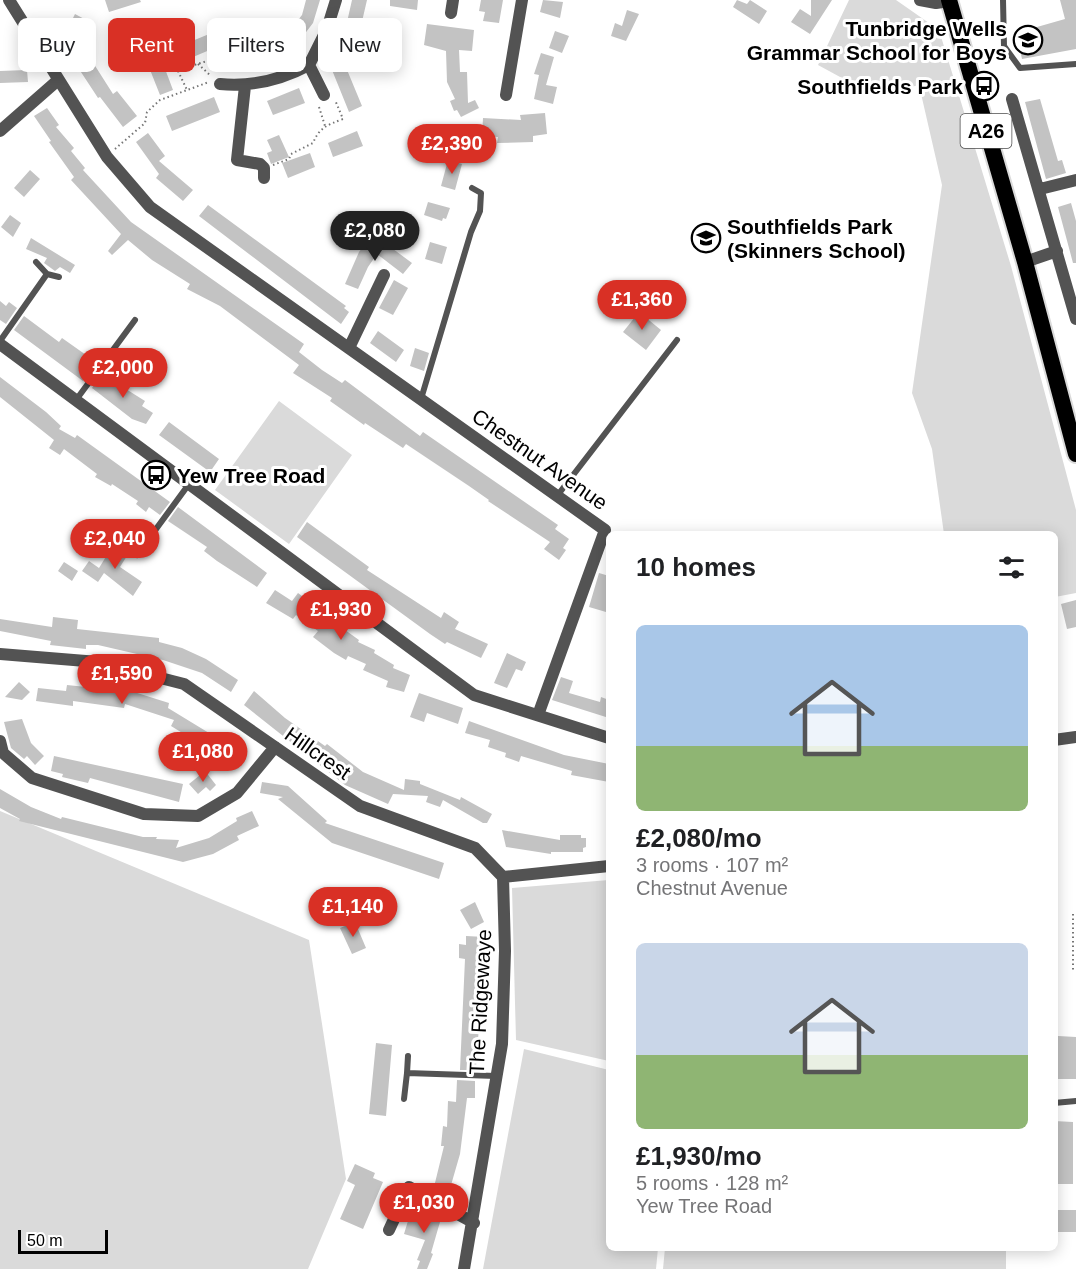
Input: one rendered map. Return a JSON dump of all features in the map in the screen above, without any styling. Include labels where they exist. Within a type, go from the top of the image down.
[{"type":"highway","name":"A26","points":[[949,0],[1025,262],[1076,454]]},
{"type":"street","name":"Chestnut Avenue","points":[[9,0],[57,81],[107,157],[150,207],[605,530],[538,715]]},
{"type":"street","points":[[220,84],[245,86],[264,83],[309,65],[327,29],[336,0]]},
{"type":"street","points":[[451,13],[453,0]]},
{"type":"street","points":[[506,95],[522,0]]},
{"type":"street","points":[[920,0],[936,3],[949,0]]},
{"type":"street","points":[[309,65],[324,95]]},
{"type":"street","points":[[0,131],[57,81]]},
{"type":"street","points":[[245,86],[237,160],[260,164],[264,173]]},
{"type":"street","points":[[1012,99],[1076,319]]},
{"type":"street","points":[[1040,189],[1076,180]]},
{"type":"street","points":[[1025,262],[1057,251]]},
{"type":"street","points":[[349,348],[384,275]]},
{"type":"street","points":[[0,343],[474,695],[606,737]]},
{"type":"street","name":"Hillcrest","points":[[0,654],[98,662],[184,684],[360,806],[475,848],[503,877]]},
{"type":"street","points":[[1058,739],[1076,737]]},
{"type":"street","points":[[0,741],[3,753],[32,778],[144,814],[198,816],[237,793],[275,747]]},
{"type":"street","points":[[503,877],[606,866]]},
{"type":"street","name":"The Ridgewaye","points":[[464,1269],[474,1223],[496,1076],[503,1009],[503,877]]},
{"type":"street","points":[[389,1230],[409,1187],[474,1223]]},
{"type":"lane","points":[[1003,0],[1004,46],[1020,68],[1076,64]]},
{"type":"lane","points":[[421,399],[480,211],[481,193],[472,188]]},
{"type":"lane","points":[[36,262],[47,274],[59,277]]},
{"type":"lane","points":[[0,343],[47,274]]},
{"type":"lane","points":[[76,400],[135,320]]},
{"type":"lane","points":[[557,496],[677,340]]},
{"type":"lane","points":[[137,555],[189,484]]},
{"type":"lane","points":[[404,1099],[408,1056]]},
{"type":"lane","points":[[406,1073],[496,1076]]},
{"type":"lane","points":[[1058,1102],[1076,1101]]},
{"type":"path","points":[[195,65],[220,57],[264,59],[264,83]]},
{"type":"path","points":[[198,64],[220,84]]},
{"type":"path","points":[[179,72],[187,90]]},
{"type":"path","points":[[107,157],[145,123],[147,112],[160,100],[209,82],[220,84]]},
{"type":"path","points":[[264,173],[289,159],[291,154],[313,143],[318,131],[325,126],[343,119],[335,100],[318,107],[325,126]]},
{"type":"path","points":[[1073,914],[1073,971]]},
{"type":"shaded area","points":[[849,0],[896,0],[939,30],[1011,266],[1076,510],[1076,593],[1058,596],[1058,531],[944,531],[932,449],[912,393],[942,185],[919,85],[875,96],[818,65]]},
{"type":"shaded area","points":[[279,401],[352,455],[289,544],[215,490]]},
{"type":"shaded area","points":[[0,811],[309,940],[346,1179],[308,1269],[0,1269]]},
{"type":"shaded area","points":[[606,880],[606,1060],[516,1040],[512,888]]},
{"type":"shaded area","points":[[524,1049],[606,1069],[606,1251],[658,1251],[656,1269],[483,1269]]},
{"type":"shaded area","points":[[665,1251],[1006,1251],[1006,1269],[663,1269]]},
{"type":"building","points":[[105,0],[140,0],[141,2],[109,12]]},
{"type":"building","points":[[306,0],[320,0],[313,23],[306,32],[306,18],[300,18]]},
{"type":"building","points":[[352,0],[367,0],[363,18],[348,18]]},
{"type":"building","points":[[390,0],[418,0],[417,10],[390,6]]},
{"type":"building","points":[[481,0],[503,0],[499,23],[483,21],[485,12],[479,11]]},
{"type":"building","points":[[543,0],[563,2],[560,18],[540,12]]},
{"type":"building","points":[[737,0],[747,4],[750,0],[767,11],[759,24],[733,7]]},
{"type":"building","points":[[811,0],[832,0],[810,34],[791,22],[800,9],[811,16]]},
{"type":"building","points":[[1060,0],[1076,0],[1076,49],[1022,59],[1016,33],[1065,19]]},
{"type":"building","points":[[627,10],[639,14],[626,41],[611,36],[615,23],[622,26]]},
{"type":"building","points":[[427,24],[474,30],[472,51],[459,50],[460,72],[467,72],[468,103],[475,100],[479,108],[461,117],[457,110],[454,111],[450,101],[455,99],[447,82],[446,51],[424,45]]},
{"type":"building","points":[[555,31],[569,36],[562,53],[549,48]]},
{"type":"building","points":[[207,35],[207,51],[195,56],[195,40]]},
{"type":"building","points":[[541,53],[554,57],[546,85],[557,87],[553,104],[534,99],[539,75],[534,74]]},
{"type":"building","points":[[96,67],[113,94],[117,91],[137,116],[123,127],[100,97],[98,98],[81,72],[96,72]]},
{"type":"building","points":[[0,71],[27,72],[28,82],[0,83]]},
{"type":"building","points":[[151,72],[166,72],[173,90],[160,95]]},
{"type":"building","points":[[333,72],[348,72],[362,106],[349,112]]},
{"type":"building","points":[[299,88],[305,103],[273,115],[267,101]]},
{"type":"building","points":[[214,97],[220,112],[172,131],[166,116]]},
{"type":"building","points":[[1040,99],[1058,161],[1062,160],[1066,173],[1046,179],[1025,102]]},
{"type":"building","points":[[47,108],[59,125],[56,127],[74,148],[71,151],[85,168],[83,170],[131,222],[304,344],[299,352],[322,370],[342,383],[345,380],[420,436],[423,432],[558,525],[555,529],[569,539],[563,548],[566,550],[559,560],[544,549],[550,542],[406,444],[403,448],[330,401],[332,398],[293,373],[299,365],[220,306],[187,289],[190,284],[152,260],[128,240],[112,255],[108,251],[121,234],[71,180],[74,177],[34,116]]},
{"type":"building","points":[[545,113],[547,134],[533,136],[533,142],[497,143],[498,137],[482,136],[483,118],[521,120],[520,115]]},
{"type":"building","points":[[357,131],[363,146],[333,157],[328,143]]},
{"type":"building","points":[[148,133],[165,156],[159,161],[193,190],[183,201],[156,178],[159,174],[136,142]]},
{"type":"building","points":[[279,135],[289,157],[271,164],[267,153],[272,151],[267,140]]},
{"type":"building","points":[[310,153],[315,167],[288,178],[282,163]]},
{"type":"building","points":[[448,160],[462,164],[455,190],[441,186]]},
{"type":"building","points":[[30,170],[40,179],[24,197],[14,188]]},
{"type":"building","points":[[428,202],[450,208],[446,219],[443,218],[442,221],[424,215]]},
{"type":"building","points":[[1071,203],[1076,221],[1076,263],[1073,263],[1058,207]]},
{"type":"building","points":[[208,205],[346,306],[344,308],[349,312],[341,324],[199,216]]},
{"type":"building","points":[[10,215],[21,223],[13,237],[1,227]]},
{"type":"building","points":[[31,238],[75,265],[70,273],[60,267],[55,271],[44,263],[47,258],[26,249]]},
{"type":"building","points":[[368,240],[381,250],[385,243],[412,263],[403,274],[377,254],[358,289],[345,284],[359,252]]},
{"type":"building","points":[[430,242],[447,247],[442,264],[425,259]]},
{"type":"building","points":[[394,280],[408,288],[393,315],[379,308]]},
{"type":"building","points":[[0,301],[6,306],[9,302],[17,308],[6,324],[0,320]]},
{"type":"building","points":[[639,312],[661,330],[646,350],[623,332]]},
{"type":"building","points":[[24,316],[59,342],[62,338],[96,362],[83,381],[14,330]]},
{"type":"building","points":[[378,331],[404,350],[396,362],[370,343]]},
{"type":"building","points":[[415,348],[429,353],[424,371],[410,366]]},
{"type":"building","points":[[102,374],[145,401],[142,406],[153,413],[146,424],[132,419],[92,388]]},
{"type":"building","points":[[0,377],[46,412],[61,426],[59,429],[75,438],[77,435],[170,502],[160,515],[149,507],[146,512],[136,504],[138,501],[112,484],[111,486],[95,477],[97,474],[64,449],[60,455],[49,448],[54,440],[0,397]]},
{"type":"building","points":[[169,422],[219,459],[210,472],[159,435]]},
{"type":"building","points":[[178,507],[267,573],[257,587],[217,561],[204,551],[207,547],[168,521]]},
{"type":"building","points":[[307,522],[369,567],[367,570],[441,618],[444,612],[459,622],[455,629],[488,644],[481,658],[447,642],[445,644],[297,537]]},
{"type":"building","points":[[115,542],[130,551],[120,567],[142,582],[133,596],[104,573],[98,582],[82,571],[89,561],[99,568]]},
{"type":"building","points":[[64,562],[78,571],[72,581],[58,571]]},
{"type":"building","points":[[599,573],[606,575],[606,612],[589,607]]},
{"type":"building","points":[[275,590],[292,601],[298,593],[306,599],[301,606],[316,617],[320,612],[359,640],[358,642],[375,650],[374,653],[394,665],[393,668],[410,675],[404,692],[386,687],[388,681],[363,670],[366,664],[348,656],[346,660],[334,653],[313,637],[318,631],[296,615],[293,619],[266,603]]},
{"type":"building","points":[[1076,600],[1076,627],[1067,629],[1061,604]]},
{"type":"building","points":[[53,617],[78,620],[77,629],[159,638],[159,642],[182,648],[206,659],[238,680],[231,692],[202,673],[163,660],[98,645],[86,645],[86,649],[50,645],[51,641],[0,631],[0,619],[52,627]]},
{"type":"building","points":[[507,653],[526,662],[522,671],[516,669],[507,688],[494,683]]},
{"type":"building","points":[[561,677],[573,681],[569,693],[600,702],[601,697],[606,699],[606,717],[552,700]]},
{"type":"building","points":[[19,682],[30,692],[22,700],[5,697]]},
{"type":"building","points":[[67,685],[134,692],[169,703],[168,708],[209,733],[202,745],[171,726],[174,720],[125,704],[124,708],[73,701],[73,706],[36,701],[38,688],[66,691]]},
{"type":"building","points":[[254,691],[285,718],[325,746],[327,744],[363,772],[404,790],[405,779],[420,781],[420,784],[460,800],[461,797],[492,814],[487,823],[483,823],[443,800],[440,807],[426,802],[428,796],[393,794],[388,804],[345,785],[244,705]]},
{"type":"building","points":[[419,693],[463,708],[458,724],[427,713],[424,722],[410,717]]},
{"type":"building","points":[[22,719],[31,743],[44,756],[35,765],[27,756],[24,759],[11,748],[4,722]]},
{"type":"building","points":[[469,721],[564,755],[606,763],[606,781],[571,775],[572,771],[521,756],[519,762],[505,757],[506,753],[488,747],[490,740],[465,733]]},
{"type":"building","points":[[229,741],[235,760],[217,763],[214,743]]},
{"type":"building","points":[[54,756],[183,784],[179,802],[90,778],[88,783],[62,777],[63,774],[51,771]]},
{"type":"building","points":[[205,771],[216,785],[210,791],[206,787],[198,794],[189,784]]},
{"type":"building","points":[[262,782],[288,786],[327,821],[325,823],[444,863],[439,879],[332,843],[278,799],[283,797],[260,793]]},
{"type":"building","points":[[0,789],[31,807],[61,819],[62,817],[143,837],[179,840],[176,848],[209,838],[237,821],[236,818],[252,811],[259,826],[237,836],[239,840],[213,854],[183,862],[19,821],[20,819],[0,808]]},
{"type":"building","points":[[502,830],[560,840],[560,835],[581,835],[581,838],[586,838],[586,847],[583,848],[583,852],[551,852],[551,854],[506,847]]},
{"type":"building","points":[[475,902],[484,922],[471,929],[460,910]]},
{"type":"building","points":[[355,922],[366,948],[352,954],[340,928]]},
{"type":"building","points":[[466,936],[485,937],[476,1070],[460,1070],[465,959],[459,958],[459,944],[466,945]]},
{"type":"building","points":[[1058,1036],[1076,1037],[1076,1079],[1058,1079]]},
{"type":"building","points":[[376,1043],[392,1045],[386,1116],[369,1114]]},
{"type":"building","points":[[457,1080],[475,1081],[475,1098],[467,1098],[460,1154],[447,1199],[433,1191],[444,1146],[441,1146],[443,1126],[447,1127],[448,1101],[456,1102]]},
{"type":"building","points":[[1058,1121],[1073,1122],[1073,1184],[1058,1184]]},
{"type":"building","points":[[355,1164],[375,1173],[373,1178],[383,1182],[363,1229],[340,1219],[355,1185],[347,1181]]},
{"type":"building","points":[[431,1209],[442,1215],[431,1253],[433,1254],[427,1269],[417,1269],[420,1261],[417,1260],[425,1240],[404,1234],[411,1211],[429,1217]]},
{"type":"building","points":[[1058,1210],[1076,1210],[1076,1232],[1058,1232]]},
{"type":"place","name":"Tunbridge Wells Grammar School for Boys","points":[[1028,40]]},
{"type":"place","name":"Southfields Park","points":[[984,86]]},
{"type":"place","name":"Southfields Park (Skinners School)","points":[[706,238]]},
{"type":"place","name":"Yew Tree Road","points":[[156,475]]}]
